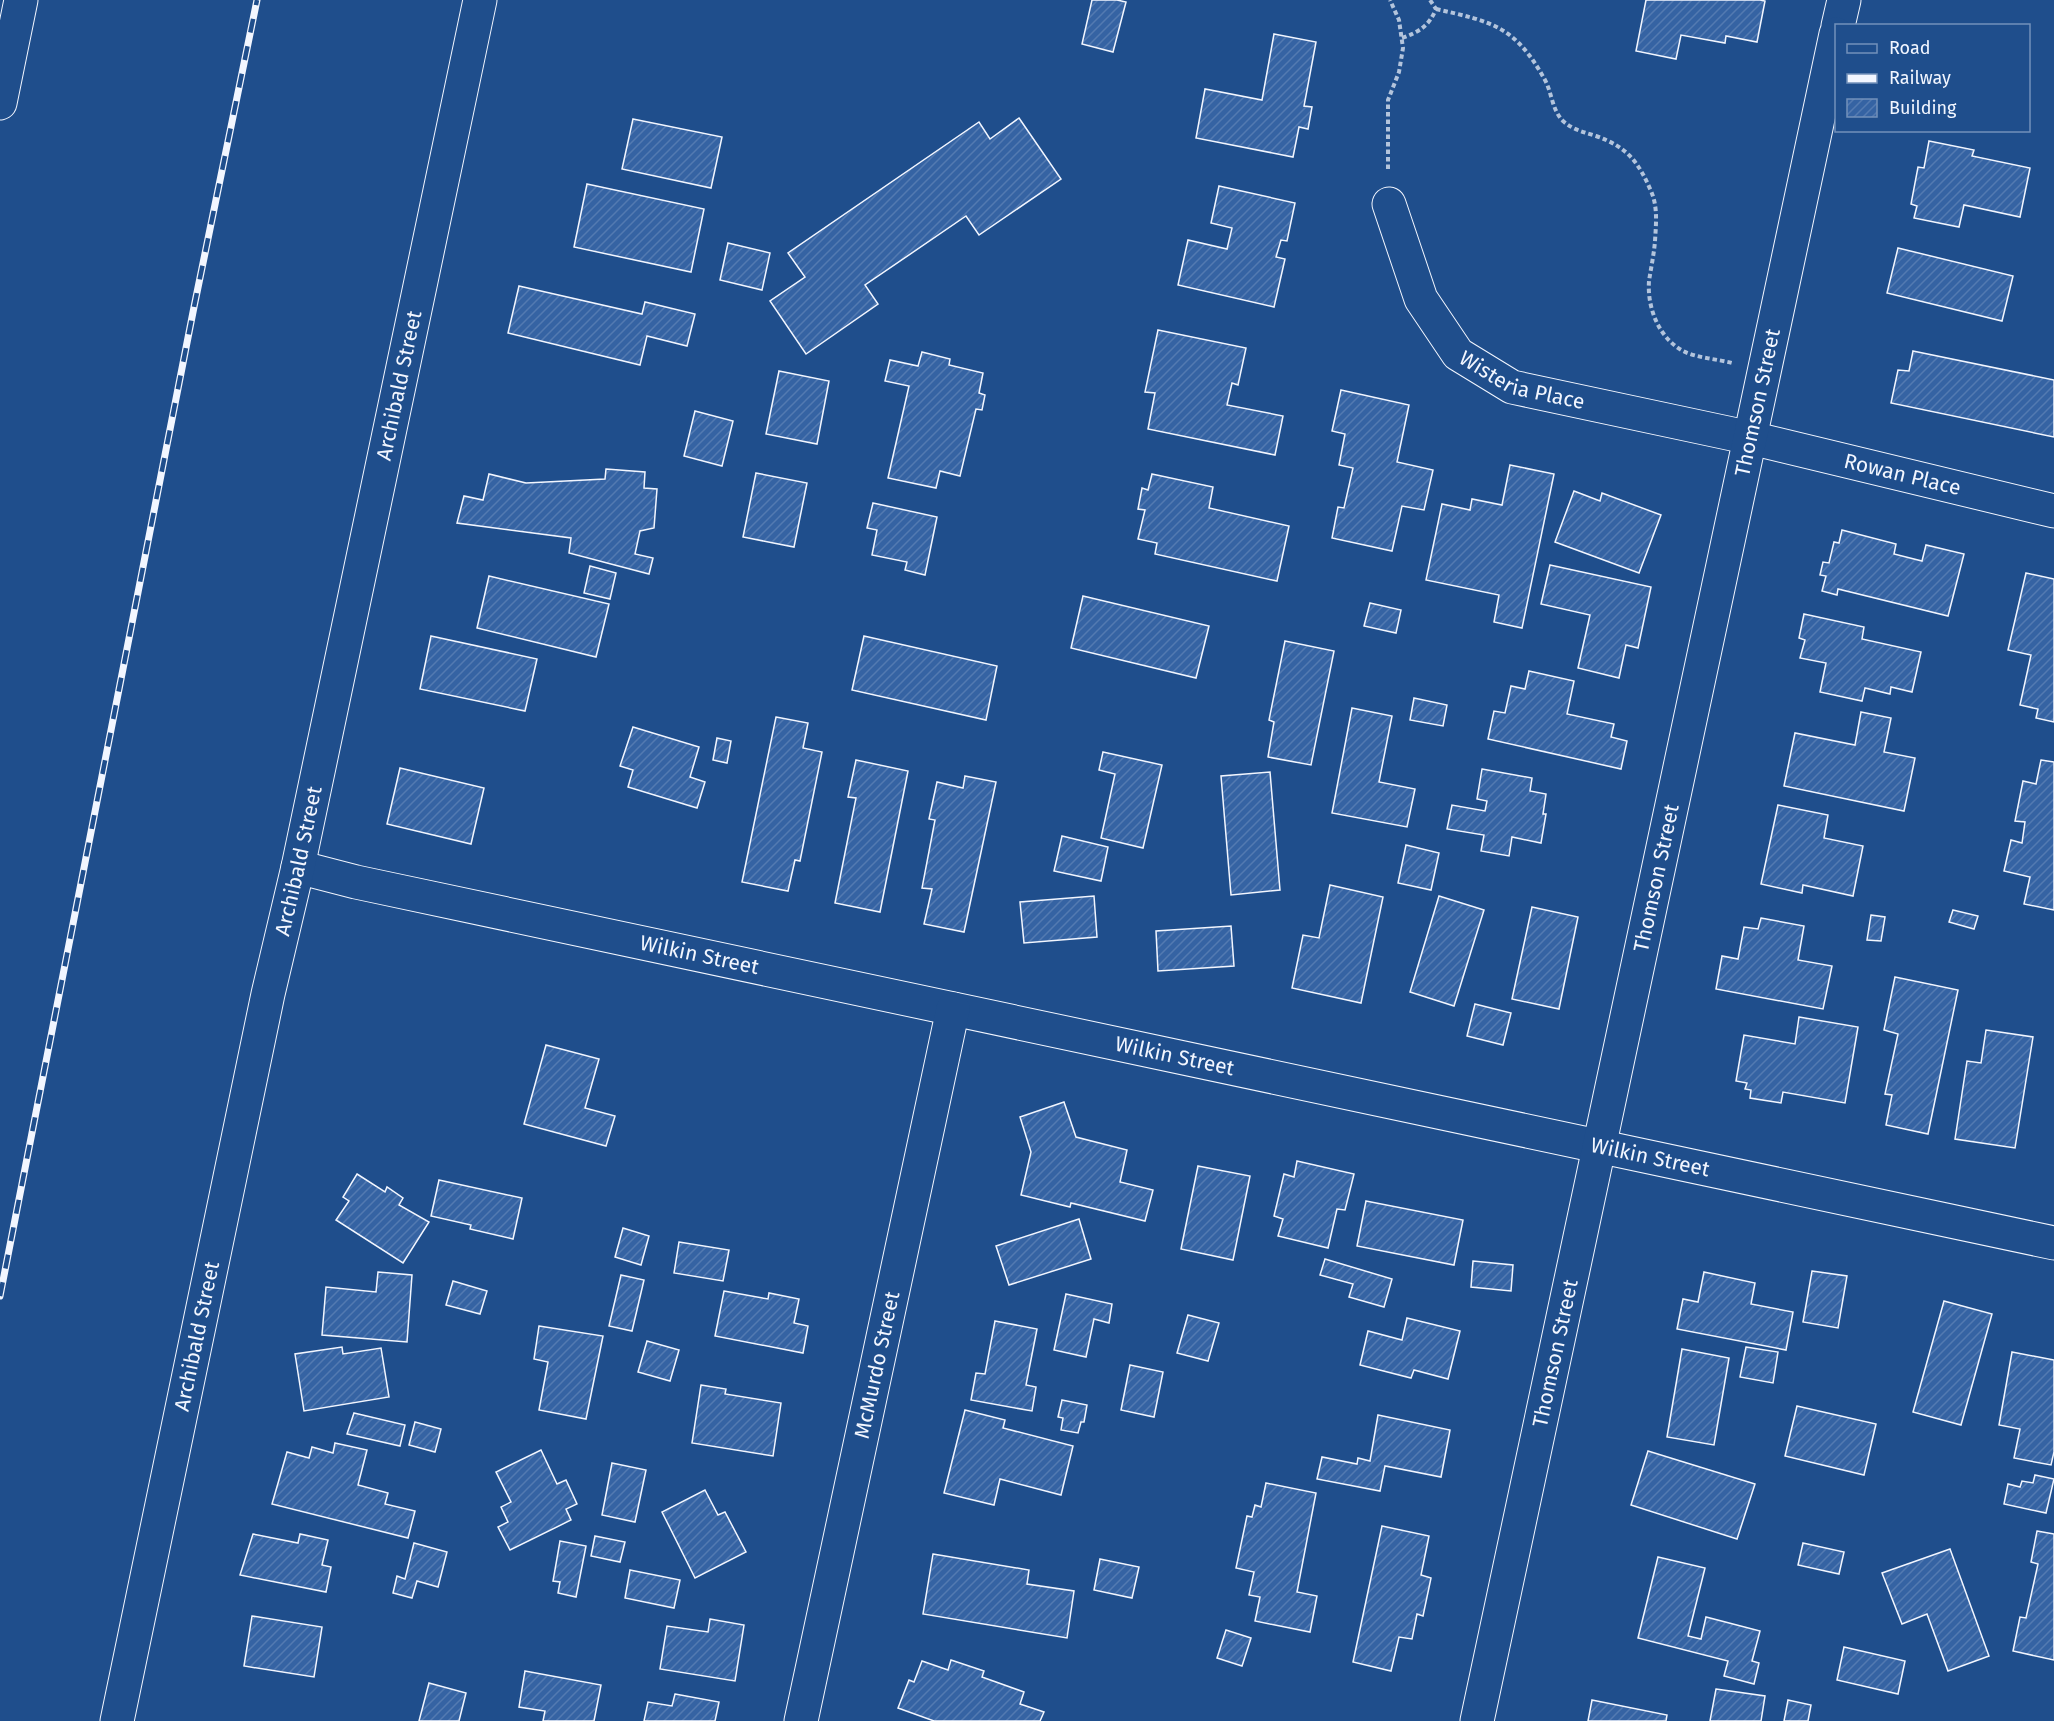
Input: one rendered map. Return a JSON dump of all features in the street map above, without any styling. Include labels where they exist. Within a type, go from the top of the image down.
[{"type":"main road","points":[[2,83],[21,0]]},
{"type":"main road","name":"Archibald Street","points":[[117,1721],[480,0]]},
{"type":"main road","points":[[1838,24],[1844,0]]},
{"type":"main road","name":"Thomson Street","points":[[1477,1721],[1835,39]]},
{"type":"main road","name":"Wisteria Place","points":[[1389,204],[1421,299],[1458,354],[1512,387],[1751,438]]},
{"type":"main road","name":"Rowan Place","points":[[1751,438],[2054,511]]},
{"type":"main road","name":"Wilkin Street","points":[[298,867],[356,882],[2054,1243]]},
{"type":"main road","name":"McMurdo Street","points":[[801,1721],[953,1009]]},
{"type":"path","points":[[1389,204],[1388,100],[1399,72],[1403,48],[1399,20],[1390,0]]},
{"type":"path","points":[[1430,0],[1436,9],[1487,21],[1516,38],[1546,81],[1553,104],[1562,120],[1578,131],[1617,144],[1636,162],[1652,193],[1657,214],[1649,282],[1649,298],[1655,320],[1666,338],[1684,351],[1736,364]]},
{"type":"path","points":[[1402,38],[1417,33],[1431,22],[1436,9]]},
{"type":"building","points":[[1092,0],[1126,2],[1113,52],[1082,44]]},
{"type":"building","points":[[1646,0],[1765,1],[1757,42],[1726,36],[1725,43],[1681,35],[1676,59],[1636,51]]},
{"type":"building","points":[[1274,34],[1316,42],[1304,106],[1312,107],[1308,129],[1299,127],[1293,157],[1196,138],[1205,89],[1262,100]]},
{"type":"building","points":[[1019,118],[1061,179],[979,235],[966,216],[865,285],[878,304],[806,354],[770,301],[805,277],[788,253],[979,122],[990,139]]},
{"type":"building","points":[[633,119],[722,137],[711,188],[622,169]]},
{"type":"building","points":[[1929,141],[1974,150],[1972,156],[2030,168],[2020,217],[1964,205],[1959,227],[1914,218],[1917,206],[1911,204],[1918,167],[1924,168]]},
{"type":"building","points":[[587,184],[704,209],[691,272],[574,247]]},
{"type":"building","points":[[1219,186],[1295,203],[1287,241],[1281,240],[1276,257],[1285,259],[1274,307],[1178,285],[1188,240],[1227,249],[1232,228],[1211,223]]},
{"type":"building","points":[[728,243],[770,253],[762,290],[720,280]]},
{"type":"building","points":[[1898,248],[2013,276],[2002,321],[1887,293]]},
{"type":"building","points":[[519,286],[642,314],[645,302],[695,314],[687,346],[647,336],[640,365],[508,333]]},
{"type":"building","points":[[1158,330],[1246,348],[1238,385],[1232,383],[1227,405],[1283,416],[1275,455],[1148,429],[1155,393],[1145,392]]},
{"type":"building","points":[[1913,351],[2054,380],[2054,437],[1891,403],[1898,370],[1909,371]]},
{"type":"building","points":[[922,352],[950,359],[949,365],[983,373],[979,393],[985,395],[982,410],[976,409],[960,476],[940,471],[936,488],[888,478],[909,386],[885,381],[890,360],[918,366]]},
{"type":"building","points":[[779,371],[829,381],[817,444],[766,434]]},
{"type":"building","points":[[1341,390],[1409,405],[1397,462],[1433,470],[1424,510],[1402,506],[1392,551],[1332,538],[1338,507],[1344,508],[1353,468],[1339,465],[1345,434],[1332,431]]},
{"type":"building","points":[[695,411],[733,421],[722,466],[684,456]]},
{"type":"building","points":[[1510,465],[1554,474],[1522,628],[1494,622],[1499,595],[1426,580],[1442,504],[1470,510],[1472,499],[1502,505]]},
{"type":"building","points":[[606,469],[645,472],[644,488],[657,489],[654,528],[640,531],[635,554],[653,558],[649,574],[569,553],[571,538],[457,523],[464,496],[483,500],[489,474],[526,483],[605,479]]},
{"type":"building","points":[[756,473],[807,483],[794,547],[743,537]]},
{"type":"building","points":[[1152,474],[1213,487],[1209,508],[1289,526],[1277,581],[1155,554],[1157,543],[1138,539],[1145,510],[1138,509],[1142,488],[1148,490]]},
{"type":"building","points":[[1574,491],[1600,501],[1602,493],[1661,515],[1639,573],[1555,542]]},
{"type":"building","points":[[873,503],[937,517],[925,575],[905,570],[907,562],[872,555],[877,530],[867,528]]},
{"type":"building","points":[[1842,530],[1896,544],[1894,554],[1922,561],[1926,545],[1964,554],[1948,616],[1838,589],[1837,595],[1822,591],[1826,576],[1820,575],[1823,562],[1829,563],[1834,542],[1839,543]]},
{"type":"building","points":[[1550,565],[1651,587],[1638,648],[1626,645],[1619,678],[1578,668],[1590,615],[1541,604]]},
{"type":"building","points":[[590,566],[616,573],[610,599],[584,593]]},
{"type":"building","points":[[2026,573],[2054,579],[2054,722],[2036,718],[2038,709],[2020,705],[2031,655],[2008,650]]},
{"type":"building","points":[[489,576],[609,604],[596,657],[477,628]]},
{"type":"building","points":[[1083,596],[1209,626],[1196,678],[1071,648]]},
{"type":"building","points":[[1370,603],[1401,610],[1396,633],[1364,626]]},
{"type":"building","points":[[1804,614],[1864,627],[1862,639],[1921,652],[1912,692],[1891,687],[1890,694],[1865,688],[1862,701],[1820,692],[1826,663],[1800,658],[1805,640],[1799,638]]},
{"type":"building","points":[[431,636],[537,659],[525,711],[420,689]]},
{"type":"building","points":[[864,636],[997,666],[986,720],[852,690]]},
{"type":"building","points":[[1285,641],[1334,651],[1311,765],[1268,757],[1274,722],[1269,720]]},
{"type":"building","points":[[1529,671],[1574,681],[1567,714],[1614,724],[1611,737],[1627,741],[1621,769],[1488,739],[1494,711],[1505,713],[1511,686],[1525,689]]},
{"type":"building","points":[[1414,698],[1447,705],[1443,726],[1410,720]]},
{"type":"building","points":[[1352,708],[1392,716],[1379,782],[1415,789],[1407,827],[1332,813]]},
{"type":"building","points":[[1861,712],[1891,718],[1884,752],[1915,758],[1904,811],[1784,786],[1795,733],[1855,745]]},
{"type":"building","points":[[776,717],[808,723],[803,748],[822,752],[800,861],[795,860],[788,891],[742,882]]},
{"type":"building","points":[[633,727],[699,747],[690,777],[705,782],[697,808],[628,787],[633,770],[620,766]]},
{"type":"building","points":[[717,738],[731,741],[727,763],[713,760]]},
{"type":"building","points":[[1103,752],[1162,765],[1143,848],[1101,838],[1115,774],[1099,770]]},
{"type":"building","points":[[856,760],[908,771],[880,912],[835,903],[856,798],[848,797]]},
{"type":"building","points":[[2041,760],[2054,762],[2054,910],[2024,904],[2030,877],[2004,871],[2011,840],[2022,843],[2025,822],[2015,821],[2023,781],[2036,784]]},
{"type":"building","points":[[400,768],[484,788],[471,844],[387,824]]},
{"type":"building","points":[[1482,769],[1532,778],[1530,791],[1546,794],[1543,814],[1546,814],[1541,843],[1512,837],[1509,856],[1481,851],[1484,835],[1447,829],[1452,805],[1485,811],[1487,801],[1477,799]]},
{"type":"building","points":[[1270,772],[1280,890],[1231,895],[1221,776]]},
{"type":"building","points":[[965,776],[996,782],[964,932],[924,924],[932,889],[922,888],[935,820],[929,819],[937,782],[963,788]]},
{"type":"building","points":[[1778,805],[1828,815],[1824,838],[1863,846],[1853,896],[1803,885],[1802,893],[1761,884]]},
{"type":"building","points":[[1062,836],[1108,847],[1101,881],[1054,871]]},
{"type":"building","points":[[1406,845],[1439,853],[1431,890],[1398,883]]},
{"type":"building","points":[[1330,885],[1383,897],[1361,1003],[1292,988],[1303,935],[1319,938]]},
{"type":"building","points":[[1094,896],[1097,937],[1024,943],[1020,902]]},
{"type":"building","points":[[1439,896],[1484,910],[1454,1006],[1410,992]]},
{"type":"building","points":[[1532,907],[1578,917],[1559,1009],[1512,999]]},
{"type":"building","points":[[1953,910],[1978,916],[1974,929],[1949,922]]},
{"type":"building","points":[[1871,915],[1885,917],[1881,941],[1867,940]]},
{"type":"building","points":[[1761,918],[1804,926],[1798,960],[1832,966],[1823,1009],[1716,989],[1722,956],[1738,959],[1744,927],[1758,929]]},
{"type":"building","points":[[1231,926],[1234,966],[1158,971],[1156,931]]},
{"type":"building","points":[[1895,977],[1958,990],[1928,1134],[1886,1125],[1892,1095],[1885,1094],[1898,1034],[1884,1030]]},
{"type":"building","points":[[1475,1004],[1511,1013],[1503,1045],[1467,1036]]},
{"type":"building","points":[[1799,1017],[1858,1027],[1845,1103],[1783,1092],[1781,1103],[1750,1098],[1751,1090],[1745,1089],[1747,1083],[1736,1081],[1744,1035],[1795,1044]]},
{"type":"building","points":[[1986,1030],[2033,1037],[2015,1148],[1955,1139],[1967,1061],[1981,1063]]},
{"type":"building","points":[[546,1045],[599,1059],[585,1108],[615,1116],[606,1146],[524,1124]]},
{"type":"building","points":[[1064,1102],[1076,1137],[1127,1150],[1120,1182],[1153,1190],[1145,1221],[1071,1203],[1070,1207],[1021,1195],[1031,1152],[1020,1117]]},
{"type":"building","points":[[1297,1161],[1354,1174],[1345,1210],[1337,1209],[1328,1248],[1278,1236],[1283,1219],[1274,1216],[1284,1174],[1294,1177]]},
{"type":"building","points":[[1198,1166],[1250,1176],[1233,1260],[1181,1249]]},
{"type":"building","points":[[357,1174],[385,1192],[387,1187],[403,1198],[399,1205],[429,1222],[403,1263],[336,1220],[349,1201],[343,1197]]},
{"type":"building","points":[[439,1180],[522,1198],[513,1239],[470,1229],[471,1225],[431,1216]]},
{"type":"building","points":[[1366,1201],[1463,1220],[1454,1265],[1357,1246]]},
{"type":"building","points":[[1079,1219],[1091,1259],[1009,1285],[996,1246]]},
{"type":"building","points":[[623,1228],[649,1236],[641,1265],[615,1257]]},
{"type":"building","points":[[679,1242],[729,1250],[723,1281],[674,1273]]},
{"type":"building","points":[[1325,1259],[1392,1279],[1384,1307],[1349,1297],[1353,1284],[1320,1275]]},
{"type":"building","points":[[1473,1261],[1513,1265],[1511,1291],[1471,1287]]},
{"type":"building","points":[[1812,1271],[1847,1276],[1838,1328],[1803,1322]]},
{"type":"building","points":[[378,1272],[412,1275],[407,1342],[322,1335],[326,1287],[376,1292]]},
{"type":"building","points":[[1704,1272],[1755,1283],[1751,1304],[1793,1312],[1786,1350],[1677,1329],[1683,1299],[1698,1302]]},
{"type":"building","points":[[621,1275],[644,1280],[632,1331],[609,1326]]},
{"type":"building","points":[[453,1281],[487,1291],[480,1314],[446,1305]]},
{"type":"building","points":[[724,1291],[768,1299],[769,1293],[799,1299],[794,1323],[808,1326],[803,1353],[715,1336]]},
{"type":"building","points":[[1066,1294],[1112,1304],[1109,1323],[1094,1319],[1086,1357],[1054,1350]]},
{"type":"building","points":[[1944,1301],[1992,1314],[1961,1425],[1913,1412]]},
{"type":"building","points":[[1188,1315],[1219,1323],[1208,1361],[1177,1353]]},
{"type":"building","points":[[1407,1318],[1460,1331],[1448,1379],[1414,1370],[1411,1378],[1360,1365],[1368,1331],[1402,1340]]},
{"type":"building","points":[[995,1321],[1037,1329],[1026,1385],[1036,1387],[1032,1411],[971,1400],[976,1373],[985,1374]]},
{"type":"building","points":[[539,1326],[603,1336],[586,1419],[539,1410],[548,1362],[534,1359]]},
{"type":"building","points":[[647,1341],[679,1350],[670,1381],[638,1372]]},
{"type":"building","points":[[342,1347],[343,1354],[381,1348],[389,1397],[304,1411],[295,1354]]},
{"type":"building","points":[[1746,1347],[1778,1352],[1773,1383],[1740,1377]]},
{"type":"building","points":[[1682,1349],[1729,1358],[1714,1445],[1667,1437]]},
{"type":"building","points":[[2012,1352],[2054,1360],[2054,1452],[2051,1465],[2014,1458],[2020,1429],[1999,1425]]},
{"type":"building","points":[[1130,1365],[1163,1372],[1154,1417],[1121,1410]]},
{"type":"building","points":[[701,1385],[726,1389],[725,1394],[781,1403],[773,1456],[692,1443]]},
{"type":"building","points":[[1062,1400],[1087,1405],[1084,1422],[1081,1422],[1078,1433],[1061,1430],[1063,1418],[1058,1417]]},
{"type":"building","points":[[1797,1406],[1876,1424],[1864,1475],[1785,1456]]},
{"type":"building","points":[[965,1410],[1005,1420],[1003,1428],[1073,1446],[1061,1495],[1000,1479],[994,1505],[944,1493]]},
{"type":"building","points":[[354,1413],[405,1425],[400,1446],[347,1434]]},
{"type":"building","points":[[1378,1415],[1450,1430],[1441,1477],[1385,1466],[1380,1491],[1317,1479],[1322,1457],[1357,1464],[1358,1458],[1370,1461]]},
{"type":"building","points":[[415,1422],[441,1429],[435,1452],[409,1445]]},
{"type":"building","points":[[335,1443],[367,1450],[358,1485],[388,1493],[385,1504],[415,1511],[408,1538],[272,1504],[287,1452],[309,1458],[312,1447],[333,1453]]},
{"type":"building","points":[[541,1450],[557,1484],[566,1480],[577,1504],[566,1509],[571,1520],[510,1550],[498,1527],[508,1522],[501,1507],[511,1502],[496,1472]]},
{"type":"building","points":[[1648,1451],[1755,1484],[1737,1539],[1631,1505]]},
{"type":"building","points":[[612,1463],[646,1470],[635,1522],[602,1515]]},
{"type":"building","points":[[2035,1475],[2054,1479],[2046,1513],[2004,1504],[2008,1484],[2020,1487],[2022,1481],[2033,1483]]},
{"type":"building","points":[[1266,1483],[1316,1493],[1297,1592],[1317,1596],[1310,1632],[1255,1621],[1260,1597],[1249,1595],[1254,1572],[1236,1568],[1247,1516],[1252,1517],[1255,1505],[1261,1507]]},
{"type":"building","points":[[705,1490],[718,1515],[725,1512],[746,1552],[695,1578],[662,1512]]},
{"type":"building","points":[[1382,1526],[1429,1536],[1421,1575],[1431,1578],[1423,1616],[1417,1614],[1412,1639],[1399,1637],[1391,1671],[1353,1662]]},
{"type":"building","points":[[2037,1531],[2054,1534],[2054,1660],[2013,1651],[2020,1617],[2026,1618],[2038,1564],[2031,1562]]},
{"type":"building","points":[[253,1534],[298,1543],[300,1534],[328,1540],[322,1565],[331,1567],[326,1592],[240,1575]]},
{"type":"building","points":[[595,1536],[625,1542],[620,1562],[591,1556]]},
{"type":"building","points":[[560,1541],[586,1546],[576,1597],[558,1593],[560,1582],[553,1581]]},
{"type":"building","points":[[414,1543],[447,1552],[438,1587],[417,1581],[412,1598],[393,1593],[397,1576],[405,1579]]},
{"type":"building","points":[[1803,1543],[1844,1552],[1839,1574],[1798,1565]]},
{"type":"building","points":[[1950,1549],[1989,1656],[1948,1671],[1927,1614],[1902,1624],[1882,1573]]},
{"type":"building","points":[[933,1554],[1029,1570],[1027,1584],[1074,1591],[1067,1638],[923,1614]]},
{"type":"building","points":[[1658,1557],[1705,1568],[1688,1636],[1701,1639],[1706,1617],[1760,1631],[1752,1661],[1759,1663],[1754,1684],[1724,1676],[1728,1661],[1638,1638]]},
{"type":"building","points":[[1100,1559],[1139,1567],[1132,1598],[1094,1590]]},
{"type":"building","points":[[630,1570],[680,1580],[674,1608],[625,1598]]},
{"type":"building","points":[[252,1616],[322,1627],[314,1677],[244,1666]]},
{"type":"building","points":[[710,1619],[744,1625],[735,1681],[660,1669],[667,1626],[708,1632]]},
{"type":"building","points":[[1226,1630],[1251,1638],[1242,1666],[1217,1658]]},
{"type":"building","points":[[1844,1647],[1905,1661],[1898,1694],[1837,1680]]},
{"type":"building","points":[[951,1660],[984,1671],[982,1677],[1024,1692],[1020,1704],[1044,1712],[1040,1721],[934,1721],[898,1708],[909,1680],[914,1682],[922,1661],[948,1670]]},
{"type":"building","points":[[525,1671],[601,1685],[594,1721],[543,1721],[545,1711],[519,1707]]},
{"type":"building","points":[[429,1683],[466,1693],[459,1721],[419,1721]]},
{"type":"building","points":[[1716,1689],[1765,1696],[1761,1721],[1710,1721]]},
{"type":"building","points":[[675,1694],[719,1702],[715,1721],[644,1721],[648,1702],[672,1706]]},
{"type":"building","points":[[1592,1700],[1667,1715],[1666,1721],[1588,1721]]},
{"type":"building","points":[[1788,1700],[1811,1705],[1808,1721],[1784,1721]]},
{"type":"railway","points":[[0,1296],[194,307],[257,0]]}]
